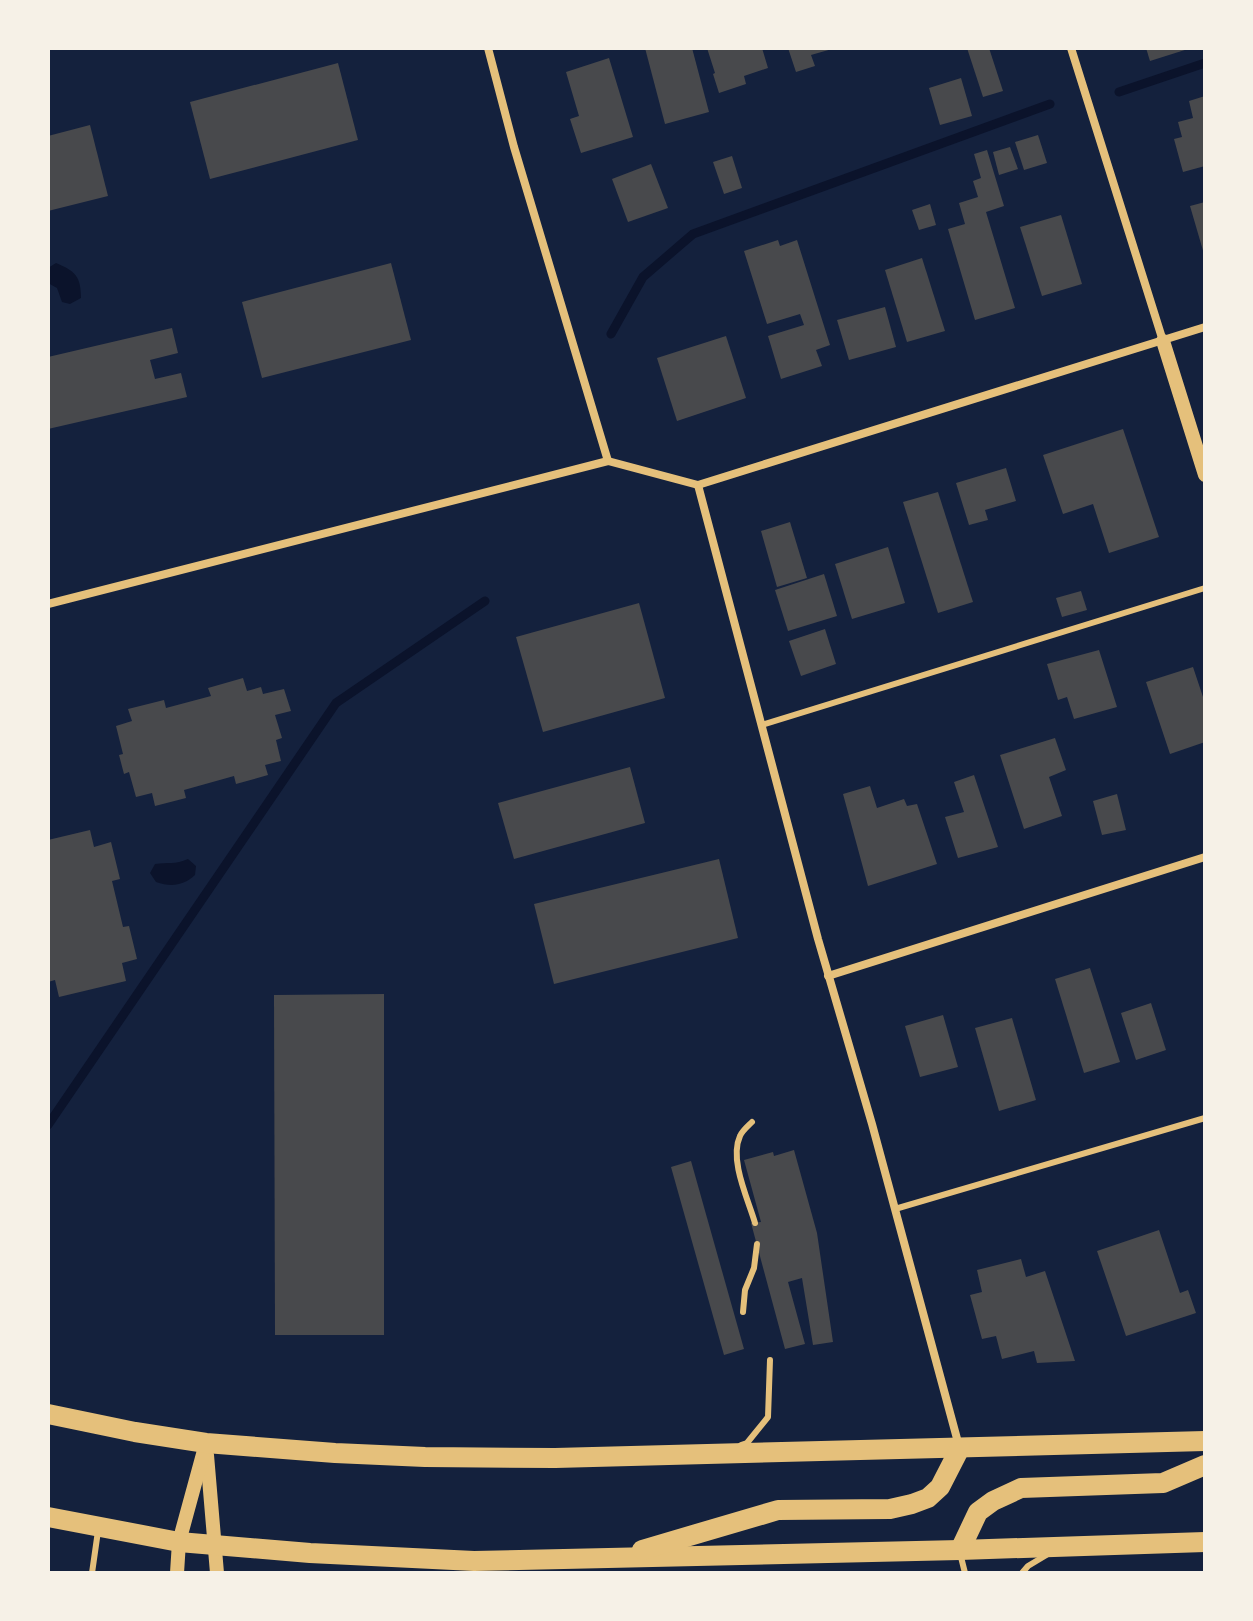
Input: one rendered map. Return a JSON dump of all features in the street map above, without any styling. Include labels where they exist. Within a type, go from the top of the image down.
[{"type":"main road","points":[[48,1414],[206,1443],[425,1457],[555,1458],[1205,1441]]},
{"type":"main road","points":[[615,1558],[778,1510],[890,1509],[912,1504],[928,1498],[940,1487],[960,1448]]},
{"type":"main road","points":[[960,1550],[978,1512],[1021,1488],[1163,1483],[1205,1465]]},
{"type":"main road","points":[[48,1517],[179,1542],[474,1567],[615,1558],[1205,1542]]},
{"type":"street","points":[[488,48],[514,147],[608,461]]},
{"type":"street","points":[[1071,48],[1205,475]]},
{"type":"street","points":[[48,604],[608,461],[698,485],[1205,327]]},
{"type":"street","points":[[698,485],[828,976],[872,1124],[960,1448]]},
{"type":"street","points":[[828,976],[1205,857]]},
{"type":"street","points":[[177,1573],[179,1542],[206,1443]]},
{"type":"street","points":[[206,1443],[217,1573]]},
{"type":"lane","points":[[762,725],[1205,588]]},
{"type":"lane","points":[[895,1209],[1205,1118]]},
{"type":"lane","points":[[752,1122],[740,1135],[737,1150],[738,1169],[755,1223]]},
{"type":"lane","points":[[743,1312],[745,1290],[754,1268],[757,1244]]},
{"type":"lane","points":[[721,1453],[747,1443],[768,1417],[770,1360]]},
{"type":"lane","points":[[92,1573],[99,1527]]},
{"type":"lane","points":[[1022,1573],[1060,1547]]},
{"type":"lane","points":[[960,1550],[965,1573]]},
{"type":"water","points":[[56,263],[72,272],[80,284],[81,298],[70,304],[62,302],[57,288],[48,283],[48,268]]},
{"type":"water","points":[[188,859],[196,866],[195,875],[181,883],[156,882],[150,873],[155,864]]},
{"type":"building","points":[[645,48],[692,48],[709,112],[665,124]]},
{"type":"building","points":[[707,48],[762,48],[768,68],[744,76],[746,84],[719,93]]},
{"type":"building","points":[[788,48],[832,49],[811,55],[815,66],[796,72]]},
{"type":"building","points":[[967,48],[989,48],[1003,91],[983,97]]},
{"type":"building","points":[[1146,48],[1188,48],[1188,49],[1150,61]]},
{"type":"building","points":[[609,58],[633,137],[581,153],[570,119],[579,116],[566,72]]},
{"type":"building","points":[[338,63],[358,140],[210,179],[190,102]]},
{"type":"building","points":[[961,78],[972,116],[940,125],[929,88]]},
{"type":"building","points":[[1205,96],[1205,166],[1183,172],[1174,139],[1182,137],[1178,122],[1193,118],[1189,101]]},
{"type":"building","points":[[90,125],[108,196],[48,211],[48,136]]},
{"type":"building","points":[[1038,135],[1047,163],[1024,170],[1015,142]]},
{"type":"building","points":[[1010,147],[1018,169],[999,175],[993,152]]},
{"type":"building","points":[[987,150],[1004,206],[986,212],[1015,308],[975,320],[948,229],[965,224],[959,203],[978,197],[973,181],[981,178],[974,154]]},
{"type":"building","points":[[732,156],[742,188],[724,194],[713,162]]},
{"type":"building","points":[[651,164],[668,208],[628,222],[612,179]]},
{"type":"building","points":[[1205,202],[1205,254],[1204,254],[1190,206]]},
{"type":"building","points":[[930,204],[936,225],[919,230],[912,210]]},
{"type":"building","points":[[1061,215],[1082,284],[1042,296],[1020,227]]},
{"type":"building","points":[[778,240],[780,246],[797,240],[830,345],[816,350],[822,366],[781,379],[768,336],[804,325],[800,314],[767,324],[744,251]]},
{"type":"building","points":[[922,258],[945,331],[907,342],[885,270]]},
{"type":"building","points":[[391,263],[411,340],[262,378],[242,302]]},
{"type":"building","points":[[885,307],[896,347],[849,360],[837,320]]},
{"type":"building","points":[[172,328],[178,353],[150,360],[155,379],[181,373],[187,397],[48,429],[48,357]]},
{"type":"building","points":[[726,336],[746,398],[677,421],[657,358]]},
{"type":"building","points":[[1123,429],[1159,537],[1109,553],[1093,504],[1063,514],[1043,455]]},
{"type":"building","points":[[1006,468],[1016,501],[985,510],[988,520],[969,525],[956,483]]},
{"type":"building","points":[[938,492],[973,602],[938,613],[903,502]]},
{"type":"building","points":[[790,522],[807,578],[777,587],[761,531]]},
{"type":"building","points":[[888,547],[905,603],[852,619],[835,564]]},
{"type":"building","points":[[824,574],[837,616],[788,631],[775,590]]},
{"type":"building","points":[[1081,591],[1087,610],[1062,617],[1056,598]]},
{"type":"building","points":[[639,603],[665,698],[543,732],[516,637]]},
{"type":"building","points":[[825,629],[836,664],[801,676],[789,641]]},
{"type":"building","points":[[1099,650],[1117,707],[1074,719],[1067,697],[1058,700],[1047,664]]},
{"type":"building","points":[[1193,667],[1205,703],[1205,742],[1170,754],[1146,682]]},
{"type":"building","points":[[243,678],[247,691],[261,687],[263,694],[284,689],[291,711],[275,715],[282,738],[276,740],[281,761],[265,765],[268,775],[236,784],[234,776],[184,790],[186,798],[155,806],[152,793],[136,797],[129,772],[124,774],[116,726],[132,721],[128,709],[164,700],[166,708],[211,696],[208,688]]},
{"type":"building","points":[[1055,738],[1066,770],[1049,777],[1062,816],[1024,829],[1000,755]]},
{"type":"building","points":[[630,767],[645,823],[514,859],[498,803]]},
{"type":"building","points":[[974,775],[998,847],[958,858],[945,817],[964,812],[954,782]]},
{"type":"building","points":[[870,786],[877,808],[904,799],[907,806],[917,804],[937,864],[868,886],[843,794]]},
{"type":"building","points":[[1117,794],[1126,830],[1102,835],[1093,801]]},
{"type":"building","points":[[90,830],[94,847],[111,842],[120,879],[112,881],[123,927],[129,926],[137,959],[122,963],[126,981],[59,997],[55,980],[48,982],[48,840]]},
{"type":"building","points":[[719,859],[738,938],[554,984],[534,904]]},
{"type":"building","points":[[1090,968],[1120,1062],[1084,1073],[1055,979]]},
{"type":"building","points":[[384,994],[384,1335],[275,1335],[274,995]]},
{"type":"building","points":[[1151,1003],[1166,1050],[1136,1060],[1121,1013]]},
{"type":"building","points":[[943,1015],[958,1067],[920,1077],[905,1026]]},
{"type":"building","points":[[1012,1018],[1036,1100],[999,1111],[975,1028]]},
{"type":"building","points":[[794,1150],[817,1233],[833,1342],[813,1345],[802,1278],[788,1282],[805,1344],[785,1349],[751,1223],[761,1222],[744,1160]]},
{"type":"building","points":[[691,1161],[744,1349],[724,1355],[671,1167]]},
{"type":"building","points":[[1159,1230],[1180,1293],[1188,1290],[1196,1313],[1126,1336],[1097,1251]]},
{"type":"building","points":[[1021,1259],[1026,1277],[1045,1271],[1075,1361],[1037,1363],[1034,1351],[1002,1359],[996,1336],[982,1339],[970,1295],[982,1292],[977,1270]]},
{"type":"waterway","points":[[1119,92],[1205,63]]},
{"type":"waterway","points":[[611,334],[643,277],[693,234],[1050,104]]},
{"type":"waterway","points":[[48,1125],[336,703],[485,601]]}]
